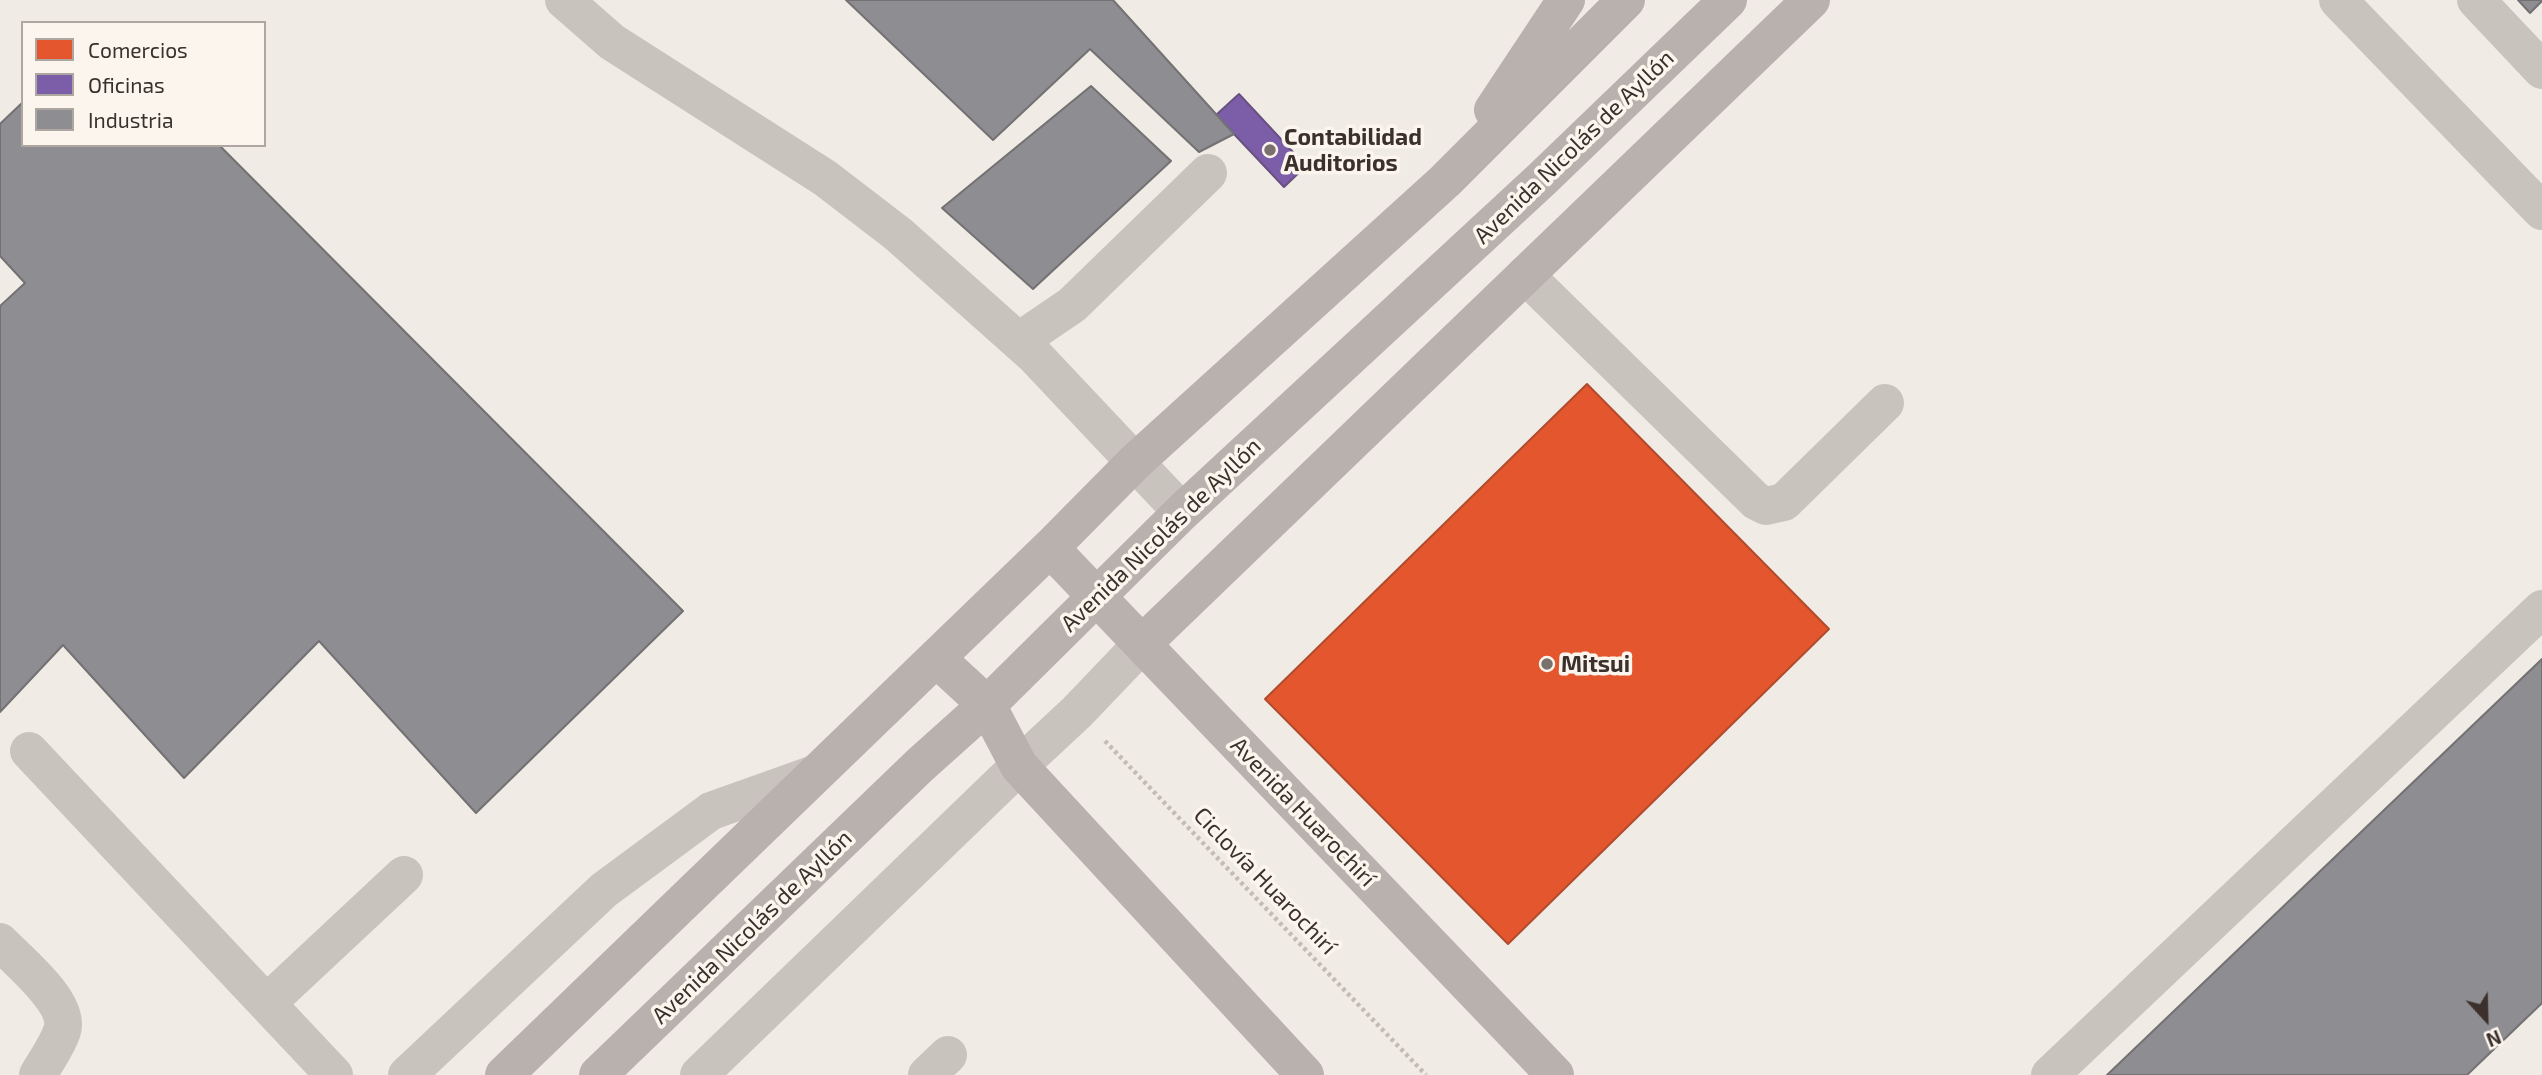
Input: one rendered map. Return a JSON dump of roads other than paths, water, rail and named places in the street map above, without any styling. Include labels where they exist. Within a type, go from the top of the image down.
[{"type":"main road","points":[[1444,181],[1566,0]]},
{"type":"main road","points":[[526,1067],[813,775],[1135,463],[1444,181],[1626,0]]},
{"type":"main road","name":"Avenida Nicolás de Ayllón","points":[[598,1075],[920,765],[987,705],[1182,512],[1542,179],[1728,0]]},
{"type":"main road","points":[[1142,644],[1811,0]]},
{"type":"main road","name":"Avenida Huarochirí","points":[[1050,548],[1555,1075]]},
{"type":"main road","points":[[936,657],[987,705],[1019,766],[1305,1075]]},
{"type":"street","points":[[564,0],[612,42],[825,178],[898,234],[1034,355],[1182,512]]},
{"type":"street","points":[[2338,0],[2542,211]]},
{"type":"street","points":[[2476,0],[2542,70]]},
{"type":"street","points":[[1018,341],[1072,304],[1208,173]]},
{"type":"street","points":[[1525,275],[1756,502],[1766,506],[1784,502],[1885,403]]},
{"type":"street","points":[[2050,1075],[2542,609]]},
{"type":"street","points":[[699,1075],[1077,712],[1142,644]]},
{"type":"street","points":[[29,751],[334,1075]]},
{"type":"street","points":[[407,1075],[604,890],[711,811],[813,775]]},
{"type":"street","points":[[267,1003],[404,875]]},
{"type":"street","points":[[0,942],[56,1000],[63,1020],[62,1030],[38,1075]]},
{"type":"place","name":"Contabilidad Auditorios","points":[[1270,150]]},
{"type":"place","name":"Mitsui","points":[[1547,664]]}]
